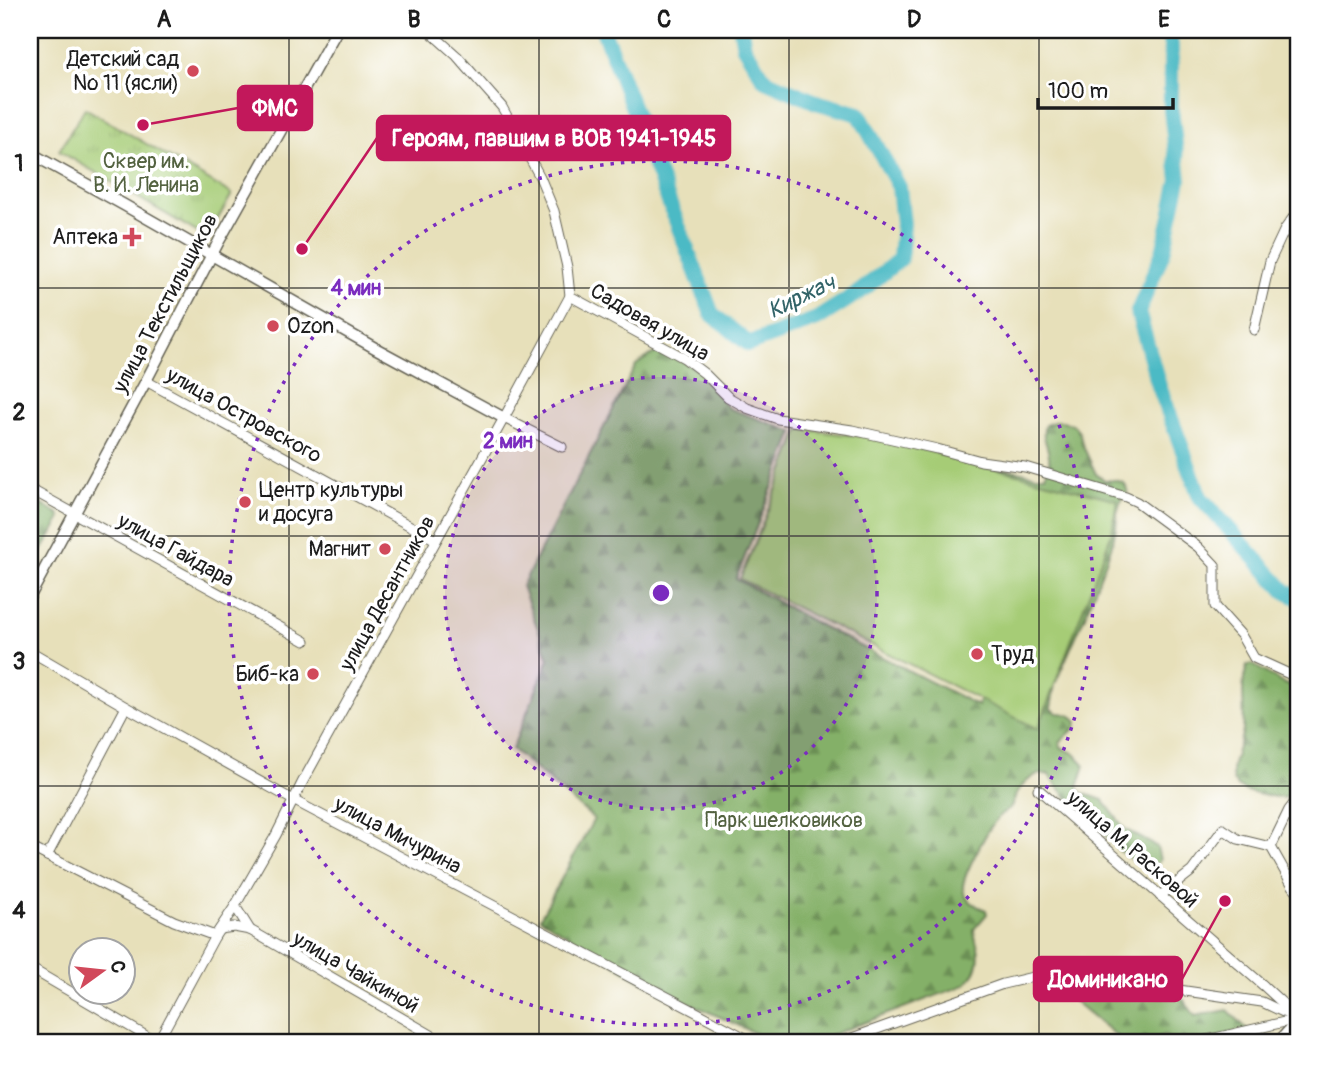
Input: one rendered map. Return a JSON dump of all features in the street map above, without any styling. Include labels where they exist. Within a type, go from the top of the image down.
[{"type":"street","name":"улица Текстильщиков","points":[[30,596],[211,255],[337,30]]},
{"type":"street","name":"Садовая улица","points":[[428,30],[457,56],[502,107],[540,177],[554,211],[567,267],[570,296],[684,358],[728,397],[747,408],[778,419],[852,430],[981,461],[1025,467],[1137,502],[1198,547],[1215,565],[1215,606],[1241,635],[1254,658],[1298,678]]},
{"type":"street","points":[[30,153],[375,348],[562,447]]},
{"type":"street","points":[[1254,330],[1270,261],[1285,229],[1298,211]]},
{"type":"street","name":"улица Десантников","points":[[217,932],[276,835],[570,296]]},
{"type":"street","name":"улица Островского","points":[[146,381],[436,540]]},
{"type":"street","name":"улица Гайдара","points":[[30,489],[305,641]]},
{"type":"street","name":"улица Мичурина","points":[[30,651],[126,708],[293,800],[755,1043]]},
{"type":"street","points":[[47,856],[126,708]]},
{"type":"street","name":"улица М. Расковой","points":[[1038,789],[1264,986],[1298,1019]]},
{"type":"street","points":[[1271,847],[1298,798]]},
{"type":"street","points":[[1160,896],[1192,871],[1223,829],[1238,839],[1271,847],[1298,892]]},
{"type":"street","name":"улица Чайкиной","points":[[30,847],[174,921],[217,932],[234,927],[250,930],[445,1043]]},
{"type":"street","name":"улица Чайкиной","points":[[235,906],[250,930]]},
{"type":"street","points":[[30,968],[157,1043],[217,932]]},
{"type":"street","points":[[838,1043],[1003,984],[1054,972],[1262,1002],[1298,1019]]},
{"type":"street","points":[[1262,1002],[1266,995],[1264,986]]},
{"type":"street","points":[[1193,1043],[1298,1019]]},
{"type":"street","points":[[1278,1043],[1298,1019]]},
{"type":"green space","name":"Сквер им. В. И. Ленина","points":[[85,108],[232,194],[207,238],[59,151]]},
{"type":"green space","name":"Парк шелковиков","points":[[662,348],[700,372],[728,408],[794,432],[736,579],[821,626],[978,706],[952,457],[1045,475],[1049,454],[1044,437],[1045,425],[1063,421],[1075,426],[1096,474],[1105,480],[1124,483],[1128,491],[1117,513],[1111,548],[1055,684],[1051,708],[1076,720],[1075,728],[1060,742],[1061,747],[1075,754],[1085,765],[1078,787],[1080,792],[1103,800],[1125,829],[1157,847],[1160,860],[1157,864],[1145,864],[1125,856],[1048,774],[1034,776],[1020,789],[1010,808],[993,824],[976,853],[964,882],[963,888],[968,899],[986,910],[987,914],[974,929],[979,958],[977,968],[969,981],[965,985],[818,1040],[759,1035],[642,981],[540,918],[594,819],[512,749],[549,659],[522,586],[636,365]]},
{"type":"green space","name":"Труд","points":[[800,429],[858,436],[860,433],[1117,500],[1112,532],[1038,729],[740,579]]},
{"type":"green space","points":[[30,498],[59,514],[61,518],[30,572]]},
{"type":"green space","points":[[1252,664],[1282,683],[1298,688],[1298,777],[1285,798],[1243,790],[1232,777],[1243,730],[1245,675],[1247,666]]},
{"type":"green space","points":[[1052,983],[1183,999],[1195,1016],[1228,1010],[1253,1035],[1247,1043],[1173,1043],[1164,1035],[1146,1043],[1125,1043]]},
{"type":"waterway","name":"Киржач","points":[[603,30],[712,314],[749,344],[817,319],[861,291],[900,259],[903,224],[899,187],[859,114],[816,102],[765,80],[744,47],[741,30]]},
{"type":"waterway","name":"Киржач","points":[[1168,30],[1171,46],[1171,109],[1179,180],[1163,252],[1138,312],[1159,386],[1200,497],[1285,591],[1298,598]]},
{"type":"place","name":"Детский сад № 11 (ясли)","points":[[193,71]]},
{"type":"place","name":"ФМС","points":[[143,125]]},
{"type":"place","name":"Аптека","points":[[132,237]]},
{"type":"place","name":"Героям, павшим в ВОВ 1941-1945","points":[[302,249]]},
{"type":"place","name":"Ozon","points":[[273,326]]},
{"type":"place","name":"Центр культуры и досуга","points":[[245,502]]},
{"type":"place","name":"Магнит","points":[[385,549]]},
{"type":"place","name":"Труд","points":[[977,654]]},
{"type":"place","name":"Биб-ка","points":[[313,674]]},
{"type":"place","name":"Доминикано","points":[[1225,901]]}]
